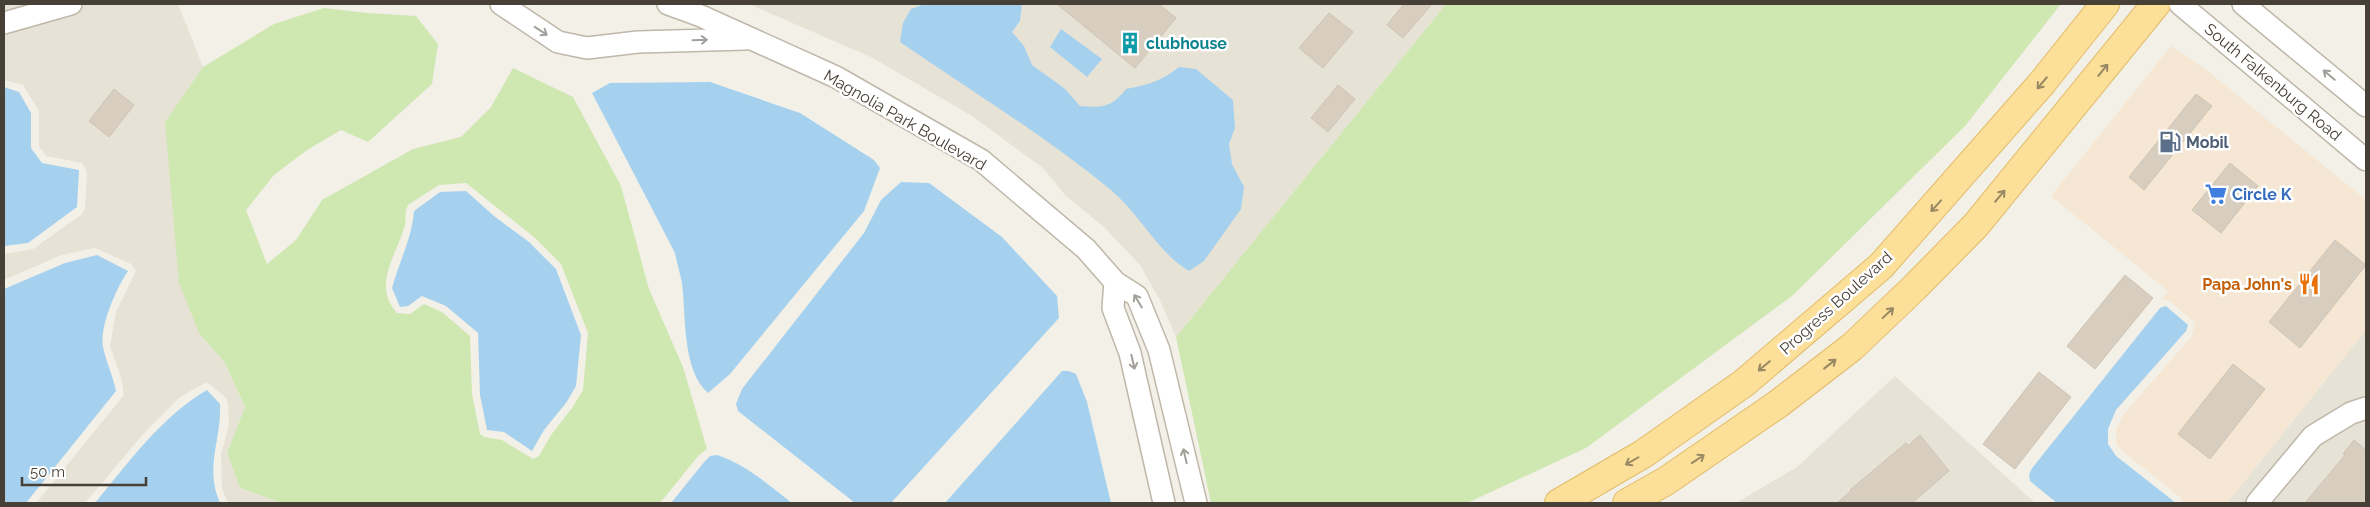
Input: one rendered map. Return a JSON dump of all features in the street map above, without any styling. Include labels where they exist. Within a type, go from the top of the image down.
[{"type":"main road","name":"Progress Boulevard","points":[[1559,503],[1643,454],[1744,383],[1881,266],[2042,83],[2105,4]]},
{"type":"main road","points":[[1627,503],[1666,480],[1778,404],[1852,347],[1976,226],[2156,4]]},
{"type":"street","points":[[4,23],[71,4]]},
{"type":"street","name":"Magnolia Park Boulevard","points":[[501,4],[558,42],[587,48],[638,42],[747,38]]},
{"type":"street","name":"Magnolia Park Boulevard","points":[[668,4],[701,16],[836,78],[980,160],[1086,249],[1115,282],[1137,296],[1159,350],[1196,503]]},
{"type":"street","name":"South Falkenburg Road","points":[[2180,4],[2366,160]]},
{"type":"street","points":[[2243,4],[2366,106]]},
{"type":"street","points":[[1115,282],[1113,308],[1130,353],[1164,503]]},
{"type":"street","points":[[2257,503],[2313,436],[2351,413],[2366,408]]},
{"type":"shaded area","points":[[4,4],[178,4],[203,67],[165,122],[199,333],[225,363],[245,407],[227,453],[240,488],[282,503],[228,503],[222,489],[221,454],[229,425],[228,404],[226,398],[207,382],[180,397],[145,432],[85,503],[36,503],[124,395],[121,377],[110,346],[116,312],[136,271],[131,264],[95,248],[61,255],[4,280],[4,254],[33,249],[82,214],[85,208],[87,172],[82,163],[46,156],[39,146],[39,111],[23,85],[4,80]]},
{"type":"shaded area","points":[[749,4],[1446,4],[1176,337],[1160,300],[1140,265],[1104,227],[1066,196],[1043,168],[972,116],[873,58]]},
{"type":"shaded area","points":[[2171,46],[2204,68],[2366,200],[2366,330],[2227,503],[2183,503],[2180,497],[2122,451],[2116,443],[2116,431],[2123,415],[2192,336],[2195,323],[2170,301],[2161,299],[2168,291],[2051,196]]},
{"type":"shaded area","points":[[2366,330],[2366,503],[2227,503]]},
{"type":"shaded area","points":[[1895,376],[2035,503],[1736,503],[1797,467]]},
{"type":"green space","points":[[1446,4],[2061,4],[1965,126],[1792,296],[1586,448],[1467,503],[1211,503],[1176,337]]},
{"type":"green space","points":[[324,8],[416,16],[438,44],[432,84],[368,142],[341,130],[307,150],[274,175],[246,210],[267,264],[296,240],[322,200],[413,149],[461,137],[491,107],[513,68],[573,97],[621,186],[649,289],[683,367],[707,449],[699,455],[660,503],[282,503],[240,488],[227,453],[245,407],[225,363],[199,333],[179,283],[165,122],[203,67],[274,24]],"holes":[[[466,183],[534,237],[561,264],[588,333],[583,390],[551,435],[539,456],[533,459],[502,440],[484,437],[480,434],[472,394],[470,336],[442,312],[424,304],[410,314],[397,313],[390,303],[386,292],[386,282],[388,271],[405,225],[408,205],[439,185]]]},
{"type":"water","points":[[925,4],[1022,4],[1020,21],[1012,32],[1024,46],[1032,65],[1064,88],[1080,106],[1095,107],[1106,105],[1116,100],[1126,89],[1154,82],[1179,67],[1196,69],[1233,100],[1235,128],[1229,144],[1232,164],[1244,187],[1241,209],[1204,261],[1189,271],[1167,254],[1131,210],[1111,190],[1086,170],[1034,132],[900,42],[903,23],[911,9]]},
{"type":"water","points":[[1061,29],[1102,59],[1087,77],[1050,47]]},
{"type":"water","points":[[710,82],[800,113],[874,160],[880,168],[864,211],[730,374],[708,393],[700,383],[689,357],[682,283],[675,253],[592,93],[610,83]]},
{"type":"water","points":[[4,87],[19,92],[31,113],[31,148],[42,163],[79,170],[77,207],[28,243],[4,246]]},
{"type":"water","points":[[901,182],[929,183],[1002,237],[1057,296],[1059,318],[891,503],[855,503],[738,411],[736,404],[742,389],[864,233],[881,200]]},
{"type":"water","points":[[466,191],[494,216],[529,242],[556,269],[581,335],[576,386],[566,403],[544,430],[532,451],[504,432],[487,430],[480,395],[478,333],[446,306],[422,296],[408,306],[400,307],[392,288],[408,240],[414,211],[440,192]]},
{"type":"water","points":[[97,255],[128,271],[106,318],[102,339],[104,353],[116,391],[26,503],[4,503],[4,289],[65,263]]},
{"type":"water","points":[[2166,306],[2188,325],[2186,331],[2116,410],[2108,429],[2108,444],[2116,456],[2176,503],[2057,503],[2030,481],[2029,474],[2160,308]]},
{"type":"water","points":[[1062,371],[1076,374],[1087,402],[1111,503],[945,503]]},
{"type":"water","points":[[207,390],[220,404],[213,465],[215,490],[220,503],[95,503],[146,441],[175,413]]},
{"type":"water","points":[[717,455],[747,469],[792,503],[671,503],[705,461],[710,456]]},
{"type":"building","name":"clubhouse","points":[[1057,4],[1159,4],[1176,18],[1135,68]]},
{"type":"building","points":[[1404,4],[1432,4],[1403,38],[1387,25]]},
{"type":"building","points":[[1329,13],[1353,32],[1323,68],[1299,48]]},
{"type":"building","points":[[1338,85],[1355,99],[1328,132],[1311,118]]},
{"type":"building","points":[[114,89],[134,105],[109,137],[89,121]]},
{"type":"building","name":"Mobil","points":[[2196,94],[2212,106],[2144,190],[2129,177]]},
{"type":"building","points":[[2230,163],[2258,186],[2221,233],[2192,210]]},
{"type":"building","points":[[2335,240],[2366,265],[2300,348],[2269,322]]},
{"type":"building","points":[[2125,275],[2153,298],[2095,369],[2067,346]]},
{"type":"building","points":[[2233,364],[2265,389],[2210,459],[2178,434]]},
{"type":"building","points":[[2039,372],[2071,397],[2015,469],[1983,444]]},
{"type":"building","points":[[1920,435],[1949,471],[1912,503],[1837,503],[1906,443],[1908,446]]},
{"type":"building","points":[[2354,440],[2366,450],[2366,503],[2305,503],[2345,455],[2343,454]]},
{"type":"place","name":"clubhouse","points":[[1130,43]]},
{"type":"place","name":"Mobil","points":[[2170,142]]},
{"type":"place","name":"Circle K","points":[[2216,194]]},
{"type":"place","name":"Papa John's","points":[[2309,284]]}]
